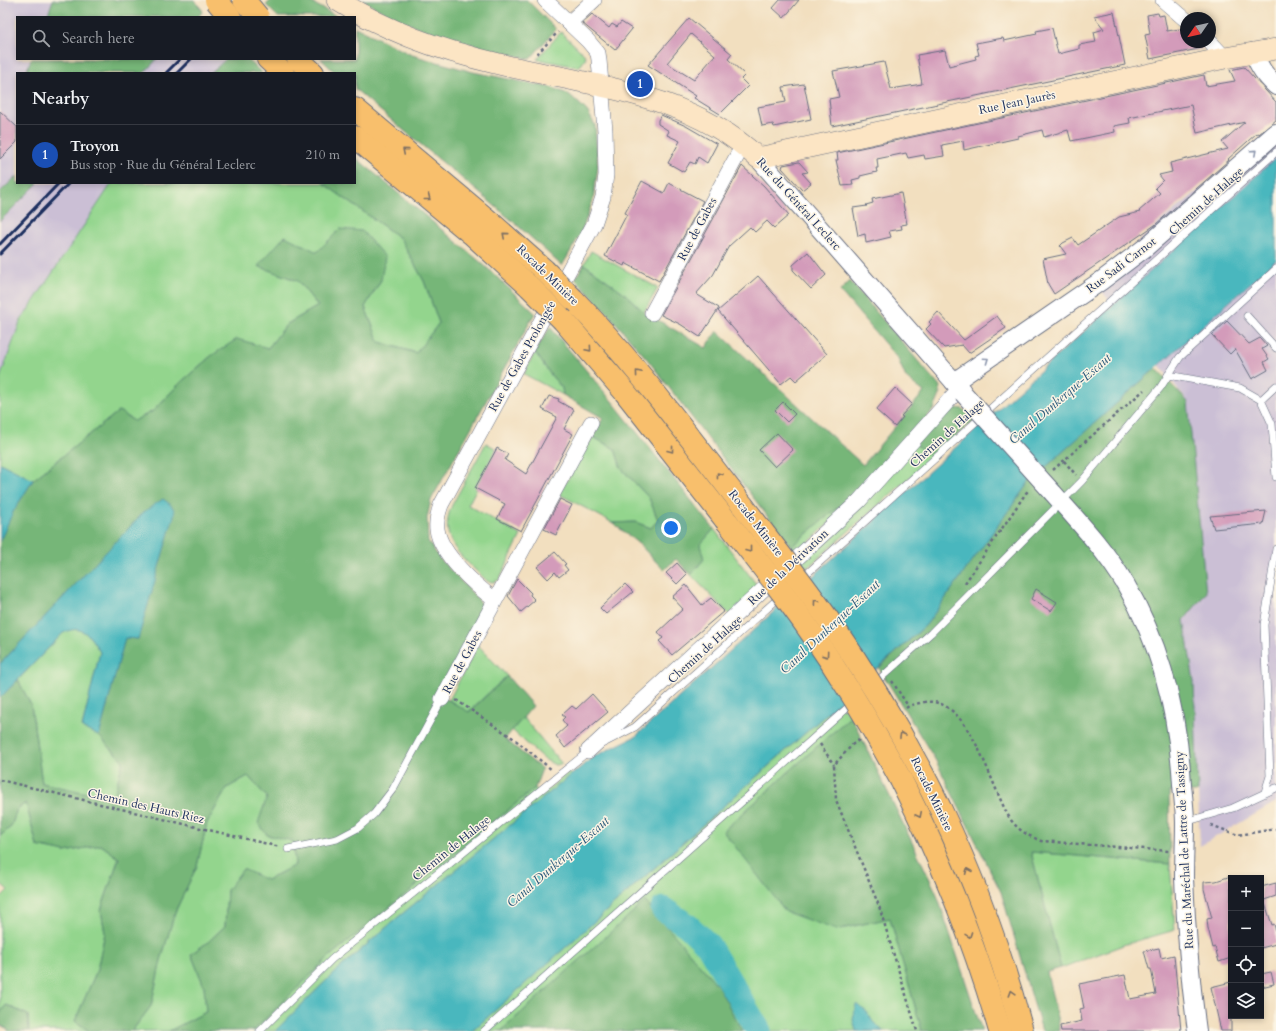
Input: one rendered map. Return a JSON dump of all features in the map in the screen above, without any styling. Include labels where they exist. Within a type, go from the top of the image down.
[{"type":"highway","points":[[216,0],[229,16]]},
{"type":"highway","points":[[244,0],[257,16]]},
{"type":"highway","points":[[269,60],[282,72]]},
{"type":"highway","points":[[299,60],[312,72]]},
{"type":"highway","name":"Rocade Minière","points":[[356,110],[491,223],[544,270],[590,316],[640,375],[813,598],[846,646],[891,717],[930,787],[970,875],[998,950],[1022,1031]]},
{"type":"highway","name":"Rocade Minière","points":[[356,139],[472,234],[530,287],[563,320],[625,392],[784,595],[843,680],[877,736],[929,835],[951,887],[979,962],[1000,1031]]},
{"type":"main road","name":"Rue du Général Leclerc","points":[[337,0],[395,31],[432,46],[500,64],[636,95],[692,114],[716,126],[750,151]]},
{"type":"main road","name":"Rue Jean Jaurès","points":[[750,151],[1254,52],[1276,49]]},
{"type":"street","name":"Rue de Gabes Prolongée","points":[[495,600],[482,590],[444,550],[437,530],[437,518],[441,505],[598,216],[603,197],[606,168],[602,87],[598,53],[588,41],[545,0]]},
{"type":"street","points":[[568,23],[594,0]]},
{"type":"street","points":[[1163,0],[1180,15]]},
{"type":"street","points":[[1216,48],[1225,58]]},
{"type":"street","points":[[1254,52],[1256,61],[1261,70],[1276,86]]},
{"type":"street","name":"Rue Sadi Carnot","points":[[959,388],[1146,247],[1276,133]]},
{"type":"street","name":"Rue de Gabes","points":[[652,313],[750,151]]},
{"type":"street","name":"Rue du Général Leclerc","points":[[750,151],[959,388]]},
{"type":"street","name":"Rue du Maréchal de Lattre de Tassigny","points":[[959,388],[1057,498],[1096,543],[1116,569],[1136,603],[1154,643],[1163,669],[1177,727],[1180,754],[1185,822],[1184,852],[1188,951],[1197,1031]]},
{"type":"street","name":"Rue de la Dérivation","points":[[588,751],[859,501],[959,388]]},
{"type":"street","name":"Rue de Gabes","points":[[444,696],[591,424]]},
{"type":"lane","name":"Chemin de Halage","points":[[795,584],[1276,152]]},
{"type":"lane","points":[[484,1031],[931,633],[1057,498],[1082,481],[1160,388],[1180,357],[1276,269]]},
{"type":"lane","points":[[1247,316],[1276,348]]},
{"type":"lane","points":[[1168,375],[1240,388],[1261,400],[1272,417],[1276,477]]},
{"type":"lane","points":[[1261,400],[1276,386]]},
{"type":"lane","points":[[1265,792],[1270,776],[1264,625],[1276,549]]},
{"type":"lane","name":"Chemin de Halage","points":[[260,1031],[332,959],[588,751],[635,727],[789,589]]},
{"type":"lane","name":"Rue de Gabes","points":[[288,849],[337,839],[358,828],[374,814],[393,789],[444,696]]},
{"type":"lane","points":[[1185,822],[1233,808],[1276,788]]},
{"type":"path","points":[[540,52],[568,23]]},
{"type":"path","points":[[1064,461],[1082,481]]},
{"type":"path","points":[[887,672],[908,706]]},
{"type":"path","points":[[444,696],[513,738],[558,776]]},
{"type":"path","points":[[902,710],[908,706],[924,702],[934,702],[945,705],[954,712],[962,720],[975,740],[1011,820],[1018,828],[1028,835],[1046,842],[1184,852]]},
{"type":"path","points":[[834,764],[853,744],[865,735]]},
{"type":"path","points":[[814,737],[834,764],[836,800],[879,906],[916,1031]]},
{"type":"path","name":"Chemin des Hauts Riez","points":[[0,780],[288,849]]},
{"type":"path","points":[[1185,822],[1208,824],[1238,835],[1276,829]]},
{"type":"shaded area","points":[[0,0],[53,0],[47,16],[16,16],[16,60],[31,60],[26,72],[16,72],[16,177],[0,192]]},
{"type":"shaded area","points":[[156,60],[225,60],[212,72],[145,72]]},
{"type":"shaded area","points":[[1276,127],[1276,802],[1200,846],[1194,682],[1184,620],[1206,593],[1188,402],[1094,281],[1167,216]]},
{"type":"shaded area","points":[[37,184],[111,184],[20,322],[0,378],[0,221]]},
{"type":"green space","points":[[53,0],[194,0],[203,11],[199,16],[47,16]]},
{"type":"green space","points":[[271,0],[307,0],[336,16],[277,16],[266,5]]},
{"type":"green space","points":[[363,0],[527,0],[556,29],[530,59],[465,43],[422,29],[402,21]]},
{"type":"green space","points":[[356,27],[412,55],[473,72],[553,88],[570,95],[587,111],[595,125],[598,167],[593,200],[581,233],[562,266],[512,220],[356,90],[356,72],[335,72],[322,60],[356,60]]},
{"type":"green space","points":[[561,32],[584,54],[586,58],[581,65],[577,67],[537,59]]},
{"type":"green space","points":[[31,60],[156,60],[145,72],[26,72]]},
{"type":"green space","points":[[225,60],[248,60],[261,72],[212,72]]},
{"type":"green space","points":[[356,158],[484,265],[535,313],[431,500],[427,518],[428,541],[440,559],[479,600],[483,612],[438,694],[469,712],[507,676],[533,706],[505,739],[542,769],[535,788],[330,956],[253,1031],[169,1031],[206,1012],[204,986],[191,954],[208,942],[225,926],[227,890],[243,869],[267,880],[295,865],[293,841],[267,835],[258,823],[267,797],[248,776],[227,788],[207,823],[197,866],[175,912],[161,960],[151,1006],[132,1031],[89,1031],[75,1021],[97,970],[105,933],[101,910],[119,858],[101,845],[65,852],[37,846],[26,803],[17,809],[11,827],[0,836],[0,698],[18,680],[31,705],[42,783],[113,799],[123,761],[99,736],[125,637],[138,639],[145,511],[0,664],[0,541],[3,531],[33,480],[119,411],[134,421],[153,411],[180,383],[211,356],[237,339],[268,348],[287,324],[318,306],[298,281],[258,266],[285,236],[317,252],[340,229],[362,231],[385,257],[381,280],[365,307],[379,342],[416,353],[439,323],[424,281],[400,238],[324,184],[356,184]]},
{"type":"green space","points":[[16,177],[16,184],[37,184],[0,221],[0,192]]},
{"type":"green space","points":[[111,184],[324,184],[400,238],[424,281],[439,323],[417,353],[379,342],[365,307],[381,280],[340,229],[317,252],[258,266],[298,281],[318,306],[287,324],[268,348],[211,356],[180,383],[153,411],[134,421],[119,411],[33,480],[0,463],[0,378],[20,322]]},
{"type":"green space","points":[[591,251],[658,288],[644,312],[623,292],[584,264]]},
{"type":"green space","points":[[584,264],[623,292],[644,312],[706,348],[717,331],[863,465],[924,392],[906,378],[898,359],[840,291],[850,281],[940,387],[940,395],[934,409],[849,505],[837,508],[791,547],[648,360],[575,279]]},
{"type":"green space","points":[[550,327],[616,406],[714,529],[700,545],[704,559],[691,575],[676,559],[664,570],[640,545],[613,523],[635,522],[651,528],[658,520],[649,498],[621,468],[615,449],[593,437],[603,418],[563,395],[562,388],[550,374],[535,352]]},
{"type":"green space","points":[[535,352],[550,374],[562,388],[563,395],[524,374]]},
{"type":"green space","points":[[1156,368],[1188,402],[1206,593],[1184,620],[1194,682],[1198,792],[1169,792],[1170,864],[1031,852],[1061,968],[1047,972],[1060,1031],[1042,1031],[1001,892],[936,761],[879,668],[926,625],[1029,482]]},
{"type":"green space","points":[[950,407],[963,409],[974,420],[933,457],[915,444]]},
{"type":"green space","points":[[593,437],[615,449],[621,468],[649,498],[658,520],[651,528],[635,522],[613,523],[559,494]]},
{"type":"green space","points":[[486,443],[497,449],[468,505],[521,535],[499,580],[493,582],[487,581],[455,548],[447,529],[448,518],[452,505]]},
{"type":"green space","points":[[915,444],[933,457],[807,568],[802,561]]},
{"type":"green space","points":[[849,505],[796,554],[791,547],[837,508]]},
{"type":"green space","points":[[714,529],[760,589],[730,615],[691,575],[704,559],[699,545]]},
{"type":"green space","points":[[71,629],[81,630],[85,633],[100,652],[82,727],[99,736],[123,761],[113,799],[42,783],[31,705],[18,680],[63,633]]},
{"type":"green space","points":[[478,645],[507,676],[468,712],[449,700]]},
{"type":"green space","points":[[839,703],[851,716],[723,831],[836,930],[890,918],[922,1031],[742,1031],[718,986],[645,902],[501,1031],[472,1031]]},
{"type":"green space","points":[[851,716],[936,892],[982,1031],[922,1031],[890,918],[836,930],[786,912],[723,831]]},
{"type":"green space","points":[[523,717],[562,764],[555,765],[544,759],[512,730]]},
{"type":"green space","points":[[568,772],[571,775],[396,919],[332,975],[275,1031],[253,1031],[330,956],[535,788],[541,795]]},
{"type":"green space","points":[[248,776],[267,797],[267,835],[293,840],[295,865],[267,880],[227,890],[225,926],[208,942],[191,954],[204,986],[206,1012],[169,1031],[132,1031],[151,1006],[161,960],[175,912],[197,866],[207,823],[227,788]]},
{"type":"green space","points":[[26,803],[37,846],[65,852],[101,845],[119,858],[101,910],[105,933],[97,970],[75,1021],[89,1031],[29,1031],[28,1015],[7,1005],[0,1013],[0,898],[8,890],[0,883],[0,836],[11,827],[17,809]]},
{"type":"green space","points":[[1031,852],[1170,864],[1175,930],[1126,944],[1061,968]]},
{"type":"green space","points":[[645,901],[718,986],[742,1031],[501,1031]]},
{"type":"green space","points":[[6,1005],[28,1015],[29,1031],[8,1031],[8,1029],[0,1025],[0,1013]]},
{"type":"water","name":"Canal Dunkerque-Escaut","points":[[1276,158],[1276,260],[1029,482],[926,625],[472,1031],[275,1031],[332,975],[396,919],[593,757],[636,736]]},
{"type":"water","points":[[0,463],[33,480],[13,512],[0,541]]},
{"type":"water","points":[[163,499],[174,509],[173,519],[138,639],[125,638],[99,736],[82,728],[100,652],[89,636],[81,630],[70,630],[63,633],[0,698],[0,664],[145,511]]},
{"type":"water","points":[[856,1004],[867,1012],[873,1022],[883,1031],[856,1031],[853,1020]]},
{"type":"building","points":[[780,0],[799,0],[784,18],[773,8]]},
{"type":"building","points":[[1114,12],[1125,65],[832,126],[829,99],[839,97],[833,71],[884,62],[891,89],[922,84],[917,55],[945,50],[949,66],[976,59],[975,56],[979,55],[976,43],[1003,38],[1004,41],[1037,34],[1036,31],[1052,28],[1058,54],[1079,49],[1079,45],[1096,42],[1094,32],[1104,29],[1094,16]]},
{"type":"building","points":[[1158,13],[1159,16],[1164,15],[1167,31],[1180,29],[1180,48],[1203,48],[1150,59],[1145,35],[1150,34],[1147,15]]},
{"type":"building","points":[[592,14],[609,28],[612,24],[617,27],[621,22],[632,29],[615,50],[582,23]]},
{"type":"building","points":[[689,18],[732,54],[728,59],[745,75],[741,79],[748,86],[720,114],[694,98],[696,96],[648,65]],"holes":[[[691,34],[715,55],[694,80],[667,63]]]},
{"type":"building","points":[[1244,67],[1276,102],[1276,120],[1259,134],[1257,133],[1228,159],[1229,160],[1155,225],[1054,294],[1048,284],[1043,259],[1066,254],[1060,246],[1073,238],[1078,245],[1119,217],[1140,212],[1139,211],[1160,193],[1155,188],[1163,180],[1159,175],[1172,172],[1170,163],[1228,149],[1222,142],[1245,122],[1197,133],[1191,105],[1129,118],[1130,123],[1114,126],[1115,132],[1071,141],[1068,130],[1044,137],[1042,130],[1018,136],[1018,138],[964,150],[963,141],[942,145],[944,156],[925,159],[924,155],[908,158],[906,153],[877,159],[877,172],[860,176],[860,178],[852,180],[853,185],[842,186],[836,160],[838,160],[837,153],[1204,75],[1206,86],[1235,81],[1230,70]]},
{"type":"building","points":[[804,84],[811,119],[774,127],[773,124],[762,126],[758,107],[786,102],[783,87]]},
{"type":"building","points":[[0,111],[16,126],[16,143],[0,159]]},
{"type":"building","points":[[661,115],[686,126],[717,144],[707,163],[698,157],[695,164],[690,162],[684,172],[668,163],[680,141],[667,135],[669,131],[658,124],[658,120]]},
{"type":"building","points":[[799,162],[808,172],[802,173],[811,183],[802,190],[782,168],[783,165]]},
{"type":"building","points":[[742,166],[764,186],[789,215],[774,228],[767,221],[755,232],[750,227],[729,246],[713,275],[696,294],[719,308],[700,337],[680,324],[661,315]]},
{"type":"building","points":[[642,181],[664,193],[669,183],[703,201],[659,281],[625,263],[624,266],[605,256]]},
{"type":"building","points":[[901,193],[907,224],[901,225],[902,229],[889,231],[891,237],[866,243],[865,234],[858,236],[853,208],[867,206],[866,205],[873,203],[872,199]]},
{"type":"building","points":[[808,252],[826,275],[811,289],[793,270],[793,265]]},
{"type":"building","points":[[758,276],[827,354],[796,381],[791,376],[781,384],[718,311]]},
{"type":"building","points":[[938,312],[964,340],[997,316],[1006,328],[969,353],[962,345],[944,348],[926,329],[931,324],[929,322]]},
{"type":"building","points":[[1227,321],[1249,344],[1260,338],[1267,346],[1262,349],[1269,359],[1264,362],[1268,370],[1252,379],[1235,349],[1230,354],[1212,335]]},
{"type":"building","points":[[895,388],[912,404],[901,416],[903,417],[895,427],[876,410]]},
{"type":"building","points":[[549,396],[559,399],[558,401],[574,410],[564,429],[573,434],[521,531],[497,519],[505,504],[475,488],[497,448],[508,454],[505,460],[526,474],[557,417],[542,409]]},
{"type":"building","points":[[783,402],[795,414],[787,422],[775,410]]},
{"type":"building","points":[[777,433],[793,450],[775,467],[759,450]]},
{"type":"building","points":[[560,499],[572,505],[556,535],[544,529]]},
{"type":"building","points":[[1266,511],[1263,524],[1214,529],[1210,516]]},
{"type":"building","points":[[555,552],[566,564],[564,565],[568,570],[559,577],[555,572],[548,579],[537,567]]},
{"type":"building","points":[[677,563],[687,574],[677,584],[666,573]]},
{"type":"building","points":[[517,579],[531,593],[530,595],[535,600],[521,612],[508,596]]},
{"type":"building","points":[[625,584],[633,592],[606,614],[600,608]]},
{"type":"building","points":[[686,585],[702,605],[711,598],[724,611],[672,655],[659,641],[663,638],[658,632],[683,609],[672,597]]},
{"type":"building","points":[[1036,589],[1057,602],[1051,611],[1031,599]]},
{"type":"building","points":[[592,694],[608,712],[565,748],[556,736],[567,726],[562,720],[565,717],[562,715],[572,706],[576,709]]},
{"type":"building","points":[[1228,877],[1228,959],[1219,962],[1215,947],[1213,948],[1208,928],[1207,919],[1212,918],[1204,889],[1204,882],[1216,881]]},
{"type":"building","points":[[1276,883],[1276,896],[1264,900],[1264,886]]},
{"type":"building","points":[[1264,900],[1272,925],[1274,924],[1276,944],[1264,947]]},
{"type":"building","points":[[1159,948],[1161,958],[1174,955],[1181,1031],[1061,1031],[1060,1026],[1082,1021],[1080,1009],[1084,1008],[1079,984],[1125,975],[1130,999],[1156,994],[1151,969],[1149,969],[1144,951]]},
{"type":"building","points":[[1271,972],[1274,984],[1264,986],[1264,973]]},
{"type":"building","points":[[1228,983],[1228,1019],[1231,1019],[1231,1031],[1221,1031],[1211,987]]},
{"type":"waterway","points":[[663,909],[688,926],[708,945],[759,1031]]},
{"type":"railway","points":[[221,16],[236,0]]},
{"type":"railway","points":[[232,16],[248,0]]},
{"type":"railway","points":[[167,72],[179,60]]},
{"type":"railway","points":[[178,72],[190,60]]},
{"type":"railway","points":[[0,244],[58,184]]},
{"type":"railway","points":[[0,254],[68,184]]},
{"type":"place","name":"Troyon","points":[[640,84]]}]
